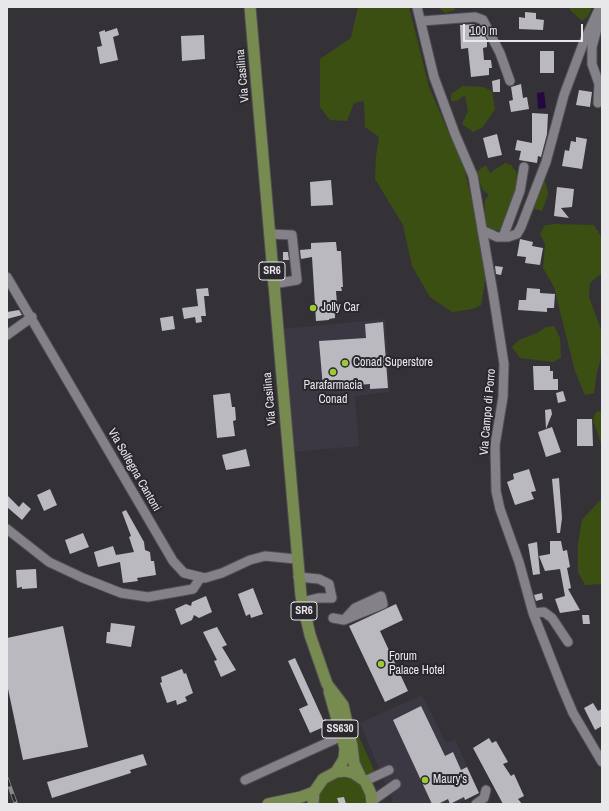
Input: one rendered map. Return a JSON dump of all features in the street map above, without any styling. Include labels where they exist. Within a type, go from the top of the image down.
[{"type":"main road","name":"Via Casilina","points":[[250,7],[298,577],[310,635],[327,684],[343,705],[352,746],[354,763],[371,794],[372,802]]},
{"type":"main road","name":"SS630","points":[[327,684],[345,748],[344,758],[336,772]]},
{"type":"main road","points":[[268,804],[301,797],[314,792],[323,779],[336,772],[353,773],[363,779]]},
{"type":"main road","points":[[314,792],[314,804]]},
{"type":"street","name":"Via Campo di Porro","points":[[417,7],[422,21],[434,77],[455,134],[473,176],[482,230],[504,364],[503,397],[495,445],[496,491],[500,509],[519,562],[533,612],[573,714],[602,762]]},
{"type":"street","points":[[598,103],[599,84],[592,64],[592,47],[601,12]]},
{"type":"street","points":[[482,230],[497,237],[503,237],[517,234],[521,227],[546,162],[564,95],[583,44],[601,12]]},
{"type":"street","points":[[422,21],[475,17],[483,20],[500,53],[510,81]]},
{"type":"street","points":[[503,237],[520,191],[524,168]]},
{"type":"street","points":[[269,234],[292,235],[297,280],[273,284]]},
{"type":"street","name":"Via Solfegna Cantoni","points":[[7,277],[32,317],[173,561],[184,573],[205,578],[222,573],[250,560],[265,556],[296,559]]},
{"type":"street","points":[[7,335],[32,317]]},
{"type":"street","points":[[7,529],[50,562],[82,578],[121,593],[148,597],[193,589],[201,577]]},
{"type":"street","points":[[298,577],[319,579],[329,584],[332,598],[318,598],[302,602]]},
{"type":"street","points":[[533,612],[544,612],[548,615],[568,642]]},
{"type":"street","points":[[333,618],[344,620]]},
{"type":"street","points":[[245,780],[342,736]]},
{"type":"street","points":[[363,779],[389,770]]},
{"type":"street","points":[[372,802],[396,784]]},
{"type":"street","points":[[476,804],[484,798],[486,790]]},
{"type":"shaded area","points":[[544,92],[546,108],[538,109],[537,93]]},
{"type":"shaded area","points":[[385,319],[390,392],[355,396],[359,446],[292,452],[284,329]]},
{"type":"shaded area","points":[[422,695],[446,743],[455,739],[479,793],[456,804],[393,804],[360,723]]},
{"type":"green space","points":[[358,7],[409,7],[429,87],[464,168],[472,201],[486,275],[481,305],[473,309],[452,312],[430,297],[412,266],[403,225],[375,179],[379,137],[365,127],[364,101],[354,103],[347,121],[330,120],[320,107],[320,59],[351,38]]},
{"type":"green space","points":[[456,7],[454,10],[445,13],[439,8]]},
{"type":"green space","points":[[570,7],[592,7],[588,16],[582,21],[570,10]]},
{"type":"green space","points":[[463,86],[483,87],[492,91],[495,109],[483,127],[473,132],[462,124],[468,111],[465,95],[457,101],[451,101],[451,94]]},
{"type":"green space","points":[[505,163],[511,165],[516,172],[518,181],[525,180],[526,186],[521,202],[515,208],[504,231],[491,230],[485,223],[485,200],[489,195],[483,190],[476,172],[486,165],[490,173]]},
{"type":"green space","points":[[541,180],[546,183],[548,194],[542,211],[532,208]]},
{"type":"green space","points":[[545,225],[594,225],[602,238],[602,273],[590,283],[589,297],[602,332],[602,353],[594,393],[585,395],[575,371],[554,287],[543,268],[545,244],[540,234]]},
{"type":"green space","points":[[554,326],[560,338],[561,358],[553,362],[520,358],[512,347],[519,340],[539,332],[546,327]]},
{"type":"green space","points":[[602,411],[602,446],[593,420],[596,412]]},
{"type":"green space","points":[[602,498],[602,584],[585,585],[578,572],[578,544],[582,520]]},
{"type":"green space","points":[[346,709],[376,774],[366,776],[362,773]]},
{"type":"green space","points":[[344,776],[358,782],[364,789],[367,804],[316,804],[322,785],[335,777]]},
{"type":"building","points":[[525,12],[536,13],[536,19],[544,20],[543,30],[519,29],[519,17],[525,18]]},
{"type":"building","points":[[475,24],[475,31],[482,30],[487,40],[487,47],[483,48],[484,60],[491,60],[492,68],[489,68],[489,75],[471,77],[468,48],[461,49],[460,25]]},
{"type":"building","points":[[117,28],[119,35],[113,37],[118,60],[100,64],[97,47],[102,46],[99,32],[105,30],[105,32]]},
{"type":"building","points":[[204,35],[205,59],[182,61],[181,36]]},
{"type":"building","points":[[540,51],[554,51],[554,73],[540,73]]},
{"type":"building","points":[[500,79],[500,92],[493,92],[492,81]]},
{"type":"building","points":[[521,84],[523,98],[527,97],[529,109],[511,112],[509,101],[513,100],[511,87]]},
{"type":"building","points":[[579,90],[592,92],[590,107],[576,105]]},
{"type":"building","points":[[532,113],[548,114],[547,134],[541,157],[538,156],[537,163],[519,160],[521,151],[515,150],[517,140],[532,143]]},
{"type":"building","points":[[497,134],[502,155],[488,158],[483,138]]},
{"type":"building","points":[[576,137],[587,139],[582,169],[562,166],[565,150],[569,151],[571,141],[576,142]]},
{"type":"building","points":[[331,180],[333,205],[311,206],[310,182]]},
{"type":"building","points":[[557,187],[574,189],[572,207],[561,208],[569,218],[554,216]]},
{"type":"building","points":[[520,239],[533,242],[532,246],[543,248],[540,265],[525,263],[526,257],[517,256]]},
{"type":"building","points":[[336,242],[337,251],[341,251],[343,287],[341,287],[342,291],[336,291],[338,315],[335,315],[335,318],[329,320],[316,321],[312,257],[301,259],[300,250],[311,249],[311,243]]},
{"type":"building","points":[[283,252],[288,252],[289,260],[283,260]]},
{"type":"building","points":[[495,266],[503,267],[501,275],[496,274]]},
{"type":"building","points":[[208,288],[209,296],[204,296],[206,316],[201,316],[202,322],[196,323],[195,317],[184,319],[182,308],[198,306],[196,289]]},
{"type":"building","points":[[527,288],[540,289],[540,293],[555,294],[554,308],[547,308],[547,312],[518,310],[519,300],[526,300]]},
{"type":"building","points":[[19,310],[22,315],[7,319],[7,312]]},
{"type":"building","points":[[173,316],[175,329],[162,331],[160,318]]},
{"type":"building","name":"Conad Superstore","points":[[383,322],[388,388],[370,389],[370,384],[323,388],[319,341],[366,338],[365,324]]},
{"type":"building","points":[[533,366],[550,366],[550,371],[553,371],[553,379],[558,379],[558,390],[534,390]]},
{"type":"building","points":[[563,391],[566,401],[558,403],[556,393]]},
{"type":"building","points":[[230,393],[232,407],[235,407],[236,420],[233,421],[235,436],[217,438],[213,395]]},
{"type":"building","points":[[551,409],[552,414],[546,429],[545,410]]},
{"type":"building","points":[[577,419],[592,419],[593,446],[577,446]]},
{"type":"building","points":[[552,427],[561,452],[546,457],[538,432]]},
{"type":"building","points":[[246,449],[250,466],[226,470],[222,455]]},
{"type":"building","points":[[529,469],[536,491],[531,492],[534,499],[515,505],[507,482],[514,479],[513,474]]},
{"type":"building","points":[[559,478],[562,518],[560,533],[557,533],[552,479]]},
{"type":"building","points":[[50,489],[57,505],[44,511],[37,495]]},
{"type":"building","points":[[7,495],[19,507],[23,502],[31,509],[22,520],[7,507]]},
{"type":"building","points":[[126,510],[144,542],[145,550],[150,552],[151,561],[154,561],[156,575],[137,578],[138,581],[123,583],[120,562],[98,567],[94,552],[113,546],[116,555],[134,552],[129,537],[131,536],[122,512]]},
{"type":"building","points":[[83,533],[89,547],[70,554],[65,540]]},
{"type":"building","points":[[550,541],[561,541],[563,551],[567,550],[570,567],[567,568],[571,588],[568,589],[580,610],[560,613],[555,599],[565,596],[560,569],[545,571],[539,556],[550,554]]},
{"type":"building","points":[[537,542],[540,574],[533,575],[528,544]]},
{"type":"building","points":[[36,569],[37,588],[17,588],[16,570]]},
{"type":"building","points":[[253,588],[263,614],[251,618],[250,614],[246,616],[238,594]]},
{"type":"building","points":[[542,593],[543,599],[536,601],[534,595]]},
{"type":"building","points":[[206,596],[212,612],[199,618],[194,615],[192,620],[181,625],[175,609],[186,604],[191,606],[192,602]]},
{"type":"building","name":"Forum Palace Hotel","points":[[396,604],[403,620],[380,631],[408,691],[385,702],[349,626]]},
{"type":"building","points":[[582,615],[589,615],[590,624],[583,624]]},
{"type":"building","points":[[111,623],[135,626],[131,647],[106,643],[107,632],[110,632]]},
{"type":"building","points":[[63,626],[88,747],[23,760],[7,684],[7,638]]},
{"type":"building","points":[[217,627],[227,645],[222,647],[236,670],[221,677],[214,661],[217,660],[203,632]]},
{"type":"building","points":[[295,658],[326,726],[310,733],[299,709],[308,705],[288,661]]},
{"type":"building","points":[[182,669],[184,674],[186,673],[193,693],[185,697],[187,701],[177,705],[176,700],[167,703],[160,683],[162,682],[161,677]]},
{"type":"building","points":[[593,703],[598,711],[602,709],[602,726],[595,730],[584,708]]},
{"type":"building","points":[[421,706],[445,756],[453,752],[461,770],[467,767],[479,793],[465,800],[464,797],[450,804],[448,799],[438,804],[432,804],[393,720]]},
{"type":"building","points":[[489,738],[492,743],[496,741],[508,762],[503,764],[511,776],[514,774],[524,796],[518,799],[522,804],[503,804],[473,748]]},
{"type":"building","points":[[143,754],[147,765],[130,770],[131,773],[52,798],[47,782]]},
{"type":"building","points":[[344,797],[346,804],[339,804],[337,798]]},
{"type":"railway","points":[[7,779],[16,804]]},
{"type":"place","name":"Jolly Car","points":[[313,308]]},
{"type":"place","name":"Conad Superstore","points":[[345,363]]},
{"type":"place","name":"Parafarmacia Conad","points":[[333,372]]},
{"type":"place","name":"Forum Palace Hotel","points":[[381,664]]},
{"type":"place","name":"Maury's","points":[[425,780]]}]
